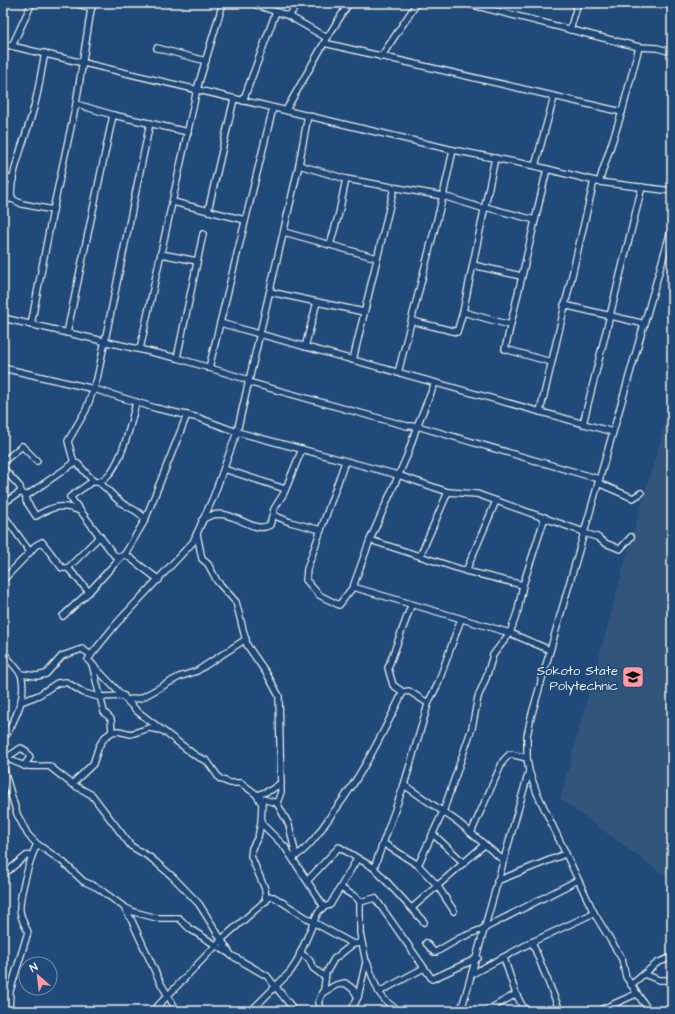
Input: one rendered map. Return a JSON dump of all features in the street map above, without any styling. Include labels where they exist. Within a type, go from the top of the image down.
[{"type":"street","points":[[12,46],[32,3]]},
{"type":"street","points":[[31,325],[53,210],[76,104],[92,6],[73,3]]},
{"type":"street","points":[[140,349],[197,89],[223,3]]},
{"type":"street","points":[[251,3],[289,16],[325,40],[381,57],[622,112]]},
{"type":"street","points":[[289,16],[298,3]]},
{"type":"street","points":[[286,110],[325,40],[349,3]]},
{"type":"street","points":[[381,57],[418,3]]},
{"type":"street","points":[[465,3],[639,47],[672,52]]},
{"type":"street","points":[[570,30],[578,3]]},
{"type":"street","points":[[243,101],[276,12]]},
{"type":"street","points":[[3,44],[82,61],[234,99],[308,115],[453,150],[534,166],[597,181],[672,191]]},
{"type":"street","points":[[540,412],[564,305],[597,181],[622,112],[639,47]]},
{"type":"street","points":[[157,48],[206,61]]},
{"type":"street","points":[[45,53],[35,107],[13,180],[12,200],[22,204],[53,210]]},
{"type":"street","points":[[534,166],[554,97]]},
{"type":"street","points":[[208,211],[234,99]]},
{"type":"street","points":[[76,104],[113,115],[188,132]]},
{"type":"street","points":[[209,368],[273,108]]},
{"type":"street","points":[[67,333],[113,115]]},
{"type":"street","points":[[266,901],[264,888],[251,856],[252,848],[258,837],[261,822],[262,804],[258,797],[241,783],[230,783],[220,778],[207,761],[196,756],[163,730],[148,721],[88,660],[118,623],[193,542],[213,498],[237,432],[284,232],[299,165],[308,115]]},
{"type":"street","points":[[74,463],[68,441],[86,410],[94,389],[150,123]]},
{"type":"street","points":[[398,373],[443,196],[453,150]]},
{"type":"street","points":[[412,320],[457,332],[473,265],[495,158]]},
{"type":"street","points":[[299,165],[346,179],[443,196],[535,220]]},
{"type":"street","points":[[547,169],[505,348],[551,362]]},
{"type":"street","points":[[3,176],[13,180]]},
{"type":"street","points":[[330,245],[346,179]]},
{"type":"street","points":[[583,424],[642,187]]},
{"type":"street","points":[[353,360],[394,188]]},
{"type":"street","points":[[3,203],[12,197]]},
{"type":"street","points":[[173,202],[245,220]]},
{"type":"street","points":[[649,1011],[636,994],[626,977],[622,959],[594,913],[537,793],[529,771],[527,758],[527,736],[550,650],[672,227]]},
{"type":"street","points":[[284,232],[377,258]]},
{"type":"street","points":[[177,358],[203,234]]},
{"type":"street","points":[[161,254],[197,261]]},
{"type":"street","points":[[473,265],[521,276]]},
{"type":"street","points":[[270,292],[364,312]]},
{"type":"street","points":[[305,347],[317,302]]},
{"type":"street","points":[[564,305],[644,324]]},
{"type":"street","points":[[462,312],[510,326]]},
{"type":"street","points":[[3,318],[177,358],[248,381],[407,426],[417,426],[599,481],[633,498],[641,493]]},
{"type":"street","points":[[220,323],[613,432]]},
{"type":"street","points":[[3,368],[94,389],[136,402],[187,415],[237,432],[398,475],[448,492],[476,494],[545,517],[597,537],[605,543],[620,549],[631,537]]},
{"type":"street","points":[[345,462],[322,530],[311,554],[306,580],[320,595],[339,605],[353,587],[370,540],[407,456],[417,426],[435,383]]},
{"type":"street","points":[[136,402],[120,457],[109,474],[70,497],[114,555],[123,556],[159,580]]},
{"type":"street","points":[[63,616],[89,592],[123,556],[145,520],[187,415]]},
{"type":"street","points":[[3,462],[22,446],[37,461]]},
{"type":"street","points":[[202,520],[210,515],[219,513],[263,528],[270,525],[274,508],[285,489],[302,449]]},
{"type":"street","points":[[74,463],[78,464],[96,481],[110,490],[125,506],[142,516],[145,520]]},
{"type":"street","points":[[3,503],[23,494],[74,463]]},
{"type":"street","points":[[3,468],[20,487],[26,501],[36,516],[51,507],[62,507],[80,511]]},
{"type":"street","points":[[224,470],[285,489]]},
{"type":"street","points":[[420,556],[448,492]]},
{"type":"street","points":[[466,571],[496,501]]},
{"type":"street","points":[[3,514],[30,552]]},
{"type":"street","points":[[273,515],[310,528],[322,530]]},
{"type":"street","points":[[418,865],[443,812],[472,728],[478,697],[493,655],[510,633],[518,610],[523,585],[545,517]]},
{"type":"street","points":[[197,534],[202,559],[208,564],[217,581],[236,602],[247,646],[267,674],[279,696],[281,792],[277,803]]},
{"type":"street","points":[[3,580],[35,546],[42,542],[62,568],[68,568],[100,536]]},
{"type":"street","points":[[370,540],[466,571],[523,585]]},
{"type":"street","points":[[68,568],[89,592]]},
{"type":"street","points":[[353,587],[412,606],[510,633],[550,650]]},
{"type":"street","points":[[412,606],[388,668],[393,685],[403,692],[409,691],[422,701],[430,701]]},
{"type":"street","points":[[374,868],[404,785],[430,701],[437,686],[461,619]]},
{"type":"street","points":[[21,702],[39,695],[57,684],[66,682],[84,693],[99,697],[141,698],[179,677],[197,671],[246,639]]},
{"type":"street","points":[[21,674],[37,676],[46,674],[62,656],[74,653],[78,650],[82,649],[91,655]]},
{"type":"street","points":[[3,652],[21,674],[23,680],[21,702],[7,734],[3,735]]},
{"type":"street","points":[[92,664],[99,697],[104,712],[111,720],[112,732]]},
{"type":"street","points":[[294,857],[308,845],[326,824],[351,788],[371,756],[403,692]]},
{"type":"street","points":[[72,784],[93,764],[99,746],[105,737],[112,732],[118,731],[131,734],[150,728],[163,730]]},
{"type":"street","points":[[4,756],[9,756],[21,748],[26,750],[30,757],[24,766]]},
{"type":"street","points":[[471,833],[502,762],[510,754],[527,758]]},
{"type":"street","points":[[4,756],[17,764],[24,766],[49,766],[72,784],[92,795],[131,846],[151,858],[174,876],[199,904],[231,955]]},
{"type":"street","points":[[3,767],[17,814],[28,835],[36,844],[63,862],[83,881],[98,888],[124,907],[134,912],[157,918],[178,918],[190,929],[207,938],[216,946],[256,968],[276,985],[291,1006],[289,1011]]},
{"type":"street","points":[[461,1011],[478,958],[497,881],[529,771]]},
{"type":"street","points":[[258,797],[281,783]]},
{"type":"street","points":[[404,785],[471,833],[503,860]]},
{"type":"street","points":[[258,797],[277,803],[289,825],[294,857]]},
{"type":"street","points":[[261,822],[294,857],[324,907]]},
{"type":"street","points":[[433,834],[464,863]]},
{"type":"street","points":[[383,842],[418,865],[437,886],[454,911]]},
{"type":"street","points":[[9,1011],[10,991],[28,932],[20,915],[20,908],[31,855],[36,844]]},
{"type":"street","points":[[412,908],[484,845]]},
{"type":"street","points":[[308,880],[338,848],[374,868],[424,922]]},
{"type":"street","points":[[497,881],[565,854]]},
{"type":"street","points":[[3,875],[26,856],[31,855]]},
{"type":"street","points":[[251,1011],[290,972],[318,912],[324,907],[330,905],[357,859]]},
{"type":"street","points":[[426,943],[434,952],[436,952],[460,938],[485,928],[578,880]]},
{"type":"street","points":[[341,888],[357,898],[360,902],[362,943],[366,962],[379,992],[388,1004],[400,1011]]},
{"type":"street","points":[[153,1011],[222,939],[270,897],[274,897],[313,922],[354,944]]},
{"type":"street","points":[[360,902],[375,898],[430,978],[434,979],[478,958]]},
{"type":"street","points":[[124,907],[131,919],[153,969],[178,1011]]},
{"type":"street","points":[[472,974],[532,942],[594,913]]},
{"type":"street","points":[[532,942],[559,1009],[551,1011]]},
{"type":"street","points":[[322,1011],[318,1003],[322,993],[325,977],[334,959],[354,944],[362,943]]},
{"type":"street","points":[[300,953],[309,959],[313,968],[325,977]]},
{"type":"street","points":[[631,985],[658,962],[672,957]]},
{"type":"street","points":[[504,958],[516,994],[525,1011]]},
{"type":"street","points":[[351,1011],[358,997],[366,962]]},
{"type":"street","points":[[379,992],[424,968]]},
{"type":"street","points":[[644,974],[659,980],[667,980],[672,987]]},
{"type":"street","points":[[322,993],[336,985],[345,983],[353,989],[358,997]]},
{"type":"street","points":[[486,1011],[516,994]]},
{"type":"street","points":[[598,1011],[636,994]]},
{"type":"shaded area","name":"Sokoto State Polytechnic","points":[[672,401],[672,881],[560,799],[627,554]]},
{"type":"place","name":"Sokoto State Polytechnic","points":[[633,677]]}]
